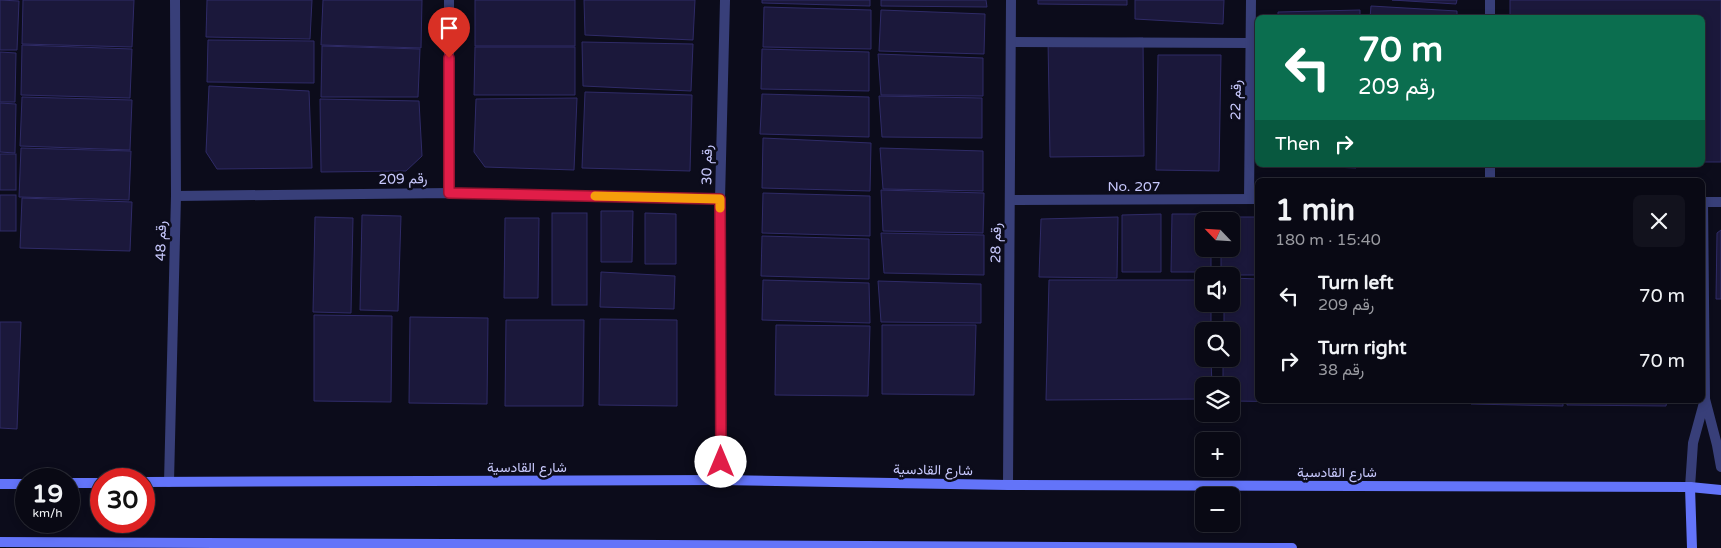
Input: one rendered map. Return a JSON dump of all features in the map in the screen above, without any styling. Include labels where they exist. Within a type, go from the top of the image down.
[{"type":"street","name":"رقم 48","points":[[169,482],[176,196],[175,0]]},
{"type":"street","points":[[449,0],[449,193]]},
{"type":"street","name":"رقم 30","points":[[721,480],[720,199],[725,0]]},
{"type":"street","name":"رقم 28","points":[[1008,485],[1011,0]]},
{"type":"street","name":"رقم 22","points":[[1251,0],[1253,199]]},
{"type":"street","points":[[1490,0],[1490,15]]},
{"type":"street","points":[[1012,42],[1251,43]]},
{"type":"street","name":"رقم 209","points":[[176,196],[449,193],[720,199]]},
{"type":"street","name":"No. 207","points":[[1011,200],[1253,199]]},
{"type":"street","points":[[1705,202],[1721,202]]},
{"type":"street","points":[[1705,398],[1721,467]]},
{"type":"street","points":[[1692,548],[1690,487],[1693,443],[1704,403]]},
{"type":"street","name":"شارع القادسية","points":[[155,482],[721,480],[1008,485],[1690,487],[1721,490]]},
{"type":"street","points":[[0,484],[15,484]]},
{"type":"street","points":[[0,542],[146,545],[1292,548]]},
{"type":"building","points":[[0,0],[19,1],[17,50],[0,50]]},
{"type":"building","points":[[23,0],[134,0],[132,47],[22,44]]},
{"type":"building","points":[[207,0],[312,0],[310,39],[206,37]]},
{"type":"building","points":[[323,0],[422,0],[421,48],[321,45]]},
{"type":"building","points":[[475,0],[575,0],[575,46],[475,46]]},
{"type":"building","points":[[584,0],[695,0],[693,40],[585,35]]},
{"type":"building","points":[[762,0],[870,0],[870,6],[762,3]]},
{"type":"building","points":[[881,0],[986,0],[987,7],[881,6]]},
{"type":"building","points":[[1038,0],[1127,0],[1127,5],[1038,4]]},
{"type":"building","points":[[1135,0],[1224,0],[1223,24],[1135,19]]},
{"type":"building","points":[[1392,0],[1457,0],[1456,4]]},
{"type":"building","points":[[1510,0],[1721,0],[1721,162],[1705,162],[1705,15],[1510,15]]},
{"type":"building","points":[[1371,6],[1457,11],[1457,15],[1370,15]]},
{"type":"building","points":[[764,7],[871,10],[871,49],[763,47]]},
{"type":"building","points":[[881,10],[985,14],[984,54],[879,51]]},
{"type":"building","points":[[1360,10],[1360,15],[1278,15],[1278,12]]},
{"type":"building","points":[[1143,38],[1144,156],[1050,157],[1048,40]]},
{"type":"building","points":[[208,40],[314,41],[314,83],[207,82]]},
{"type":"building","points":[[582,42],[693,44],[691,91],[583,86]]},
{"type":"building","points":[[22,45],[132,49],[130,98],[21,95]]},
{"type":"building","points":[[322,46],[420,49],[418,97],[321,97]]},
{"type":"building","points":[[475,47],[575,47],[575,95],[474,95]]},
{"type":"building","points":[[762,49],[869,52],[869,91],[761,89]]},
{"type":"building","points":[[0,52],[16,53],[15,102],[0,102]]},
{"type":"building","points":[[878,54],[983,58],[983,96],[881,95]]},
{"type":"building","points":[[1158,55],[1221,55],[1219,171],[1156,170]]},
{"type":"building","points":[[209,86],[309,91],[312,168],[217,169],[206,152]]},
{"type":"building","points":[[585,92],[692,95],[690,171],[582,168]]},
{"type":"building","points":[[762,94],[869,97],[869,137],[760,134]]},
{"type":"building","points":[[879,96],[982,98],[982,138],[882,137]]},
{"type":"building","points":[[22,97],[132,100],[130,150],[20,146]]},
{"type":"building","points":[[577,98],[574,170],[485,167],[474,152],[476,99]]},
{"type":"building","points":[[320,99],[419,101],[422,156],[406,171],[321,172]]},
{"type":"building","points":[[0,103],[16,104],[15,153],[0,152]]},
{"type":"building","points":[[763,138],[871,143],[870,191],[762,188]]},
{"type":"building","points":[[21,148],[131,151],[129,200],[19,197]]},
{"type":"building","points":[[880,148],[983,151],[983,191],[883,189]]},
{"type":"building","points":[[0,154],[16,154],[16,190],[0,190]]},
{"type":"building","points":[[881,190],[984,193],[983,233],[883,231]]},
{"type":"building","points":[[763,193],[870,196],[870,236],[762,233]]},
{"type":"building","points":[[0,195],[16,195],[16,231],[0,231]]},
{"type":"building","points":[[22,198],[132,202],[130,251],[20,248]]},
{"type":"building","points":[[601,211],[633,211],[632,262],[601,262]]},
{"type":"building","points":[[552,213],[587,213],[587,305],[552,305]]},
{"type":"building","points":[[645,213],[676,214],[676,264],[645,264]]},
{"type":"building","points":[[1161,214],[1161,272],[1122,272],[1122,215]]},
{"type":"building","points":[[1172,214],[1195,214],[1195,258],[1211,258],[1211,267],[1195,267],[1195,272],[1171,272]]},
{"type":"building","points":[[362,215],[401,216],[398,311],[360,310]]},
{"type":"building","points":[[315,217],[353,218],[351,313],[313,312]]},
{"type":"building","points":[[1118,217],[1117,278],[1039,277],[1041,219]]},
{"type":"building","points":[[1240,217],[1255,217],[1255,275],[1240,275],[1240,267],[1221,267],[1221,258],[1240,258]]},
{"type":"building","points":[[505,218],[539,218],[538,298],[504,298]]},
{"type":"building","points":[[1721,230],[1721,299],[1716,299],[1717,233]]},
{"type":"building","points":[[881,233],[984,235],[984,275],[884,273]]},
{"type":"building","points":[[762,236],[869,239],[869,279],[761,276]]},
{"type":"building","points":[[601,272],[675,276],[674,309],[600,307]]},
{"type":"building","points":[[1240,278],[1255,279],[1255,401],[1240,401],[1240,377],[1223,377],[1223,367],[1240,367],[1240,322],[1224,322],[1224,312],[1240,312]]},
{"type":"building","points":[[763,280],[869,283],[870,323],[762,320]]},
{"type":"building","points":[[1049,280],[1195,280],[1195,312],[1211,312],[1211,322],[1195,322],[1195,367],[1211,367],[1212,377],[1195,377],[1195,399],[1046,400]]},
{"type":"building","points":[[878,281],[981,284],[981,323],[881,322]]},
{"type":"building","points":[[314,315],[392,316],[391,402],[314,401]]},
{"type":"building","points":[[410,317],[488,318],[487,404],[409,403]]},
{"type":"building","points":[[600,319],[677,320],[677,406],[599,405]]},
{"type":"building","points":[[506,320],[584,320],[583,406],[505,406]]},
{"type":"building","points":[[0,322],[21,322],[17,429],[0,428]]},
{"type":"building","points":[[776,325],[870,326],[868,396],[775,395]]},
{"type":"building","points":[[882,325],[976,325],[974,395],[882,394]]},
{"type":"building","points":[[1563,403],[1563,406],[1471,404]]},
{"type":"building","points":[[1567,403],[1666,403],[1666,406],[1567,405]]},
{"type":"slow traffic","points":[[595,196],[720,199],[720,208]]},
{"type":"route","points":[[449,58],[449,193],[720,199],[721,462]]}]
